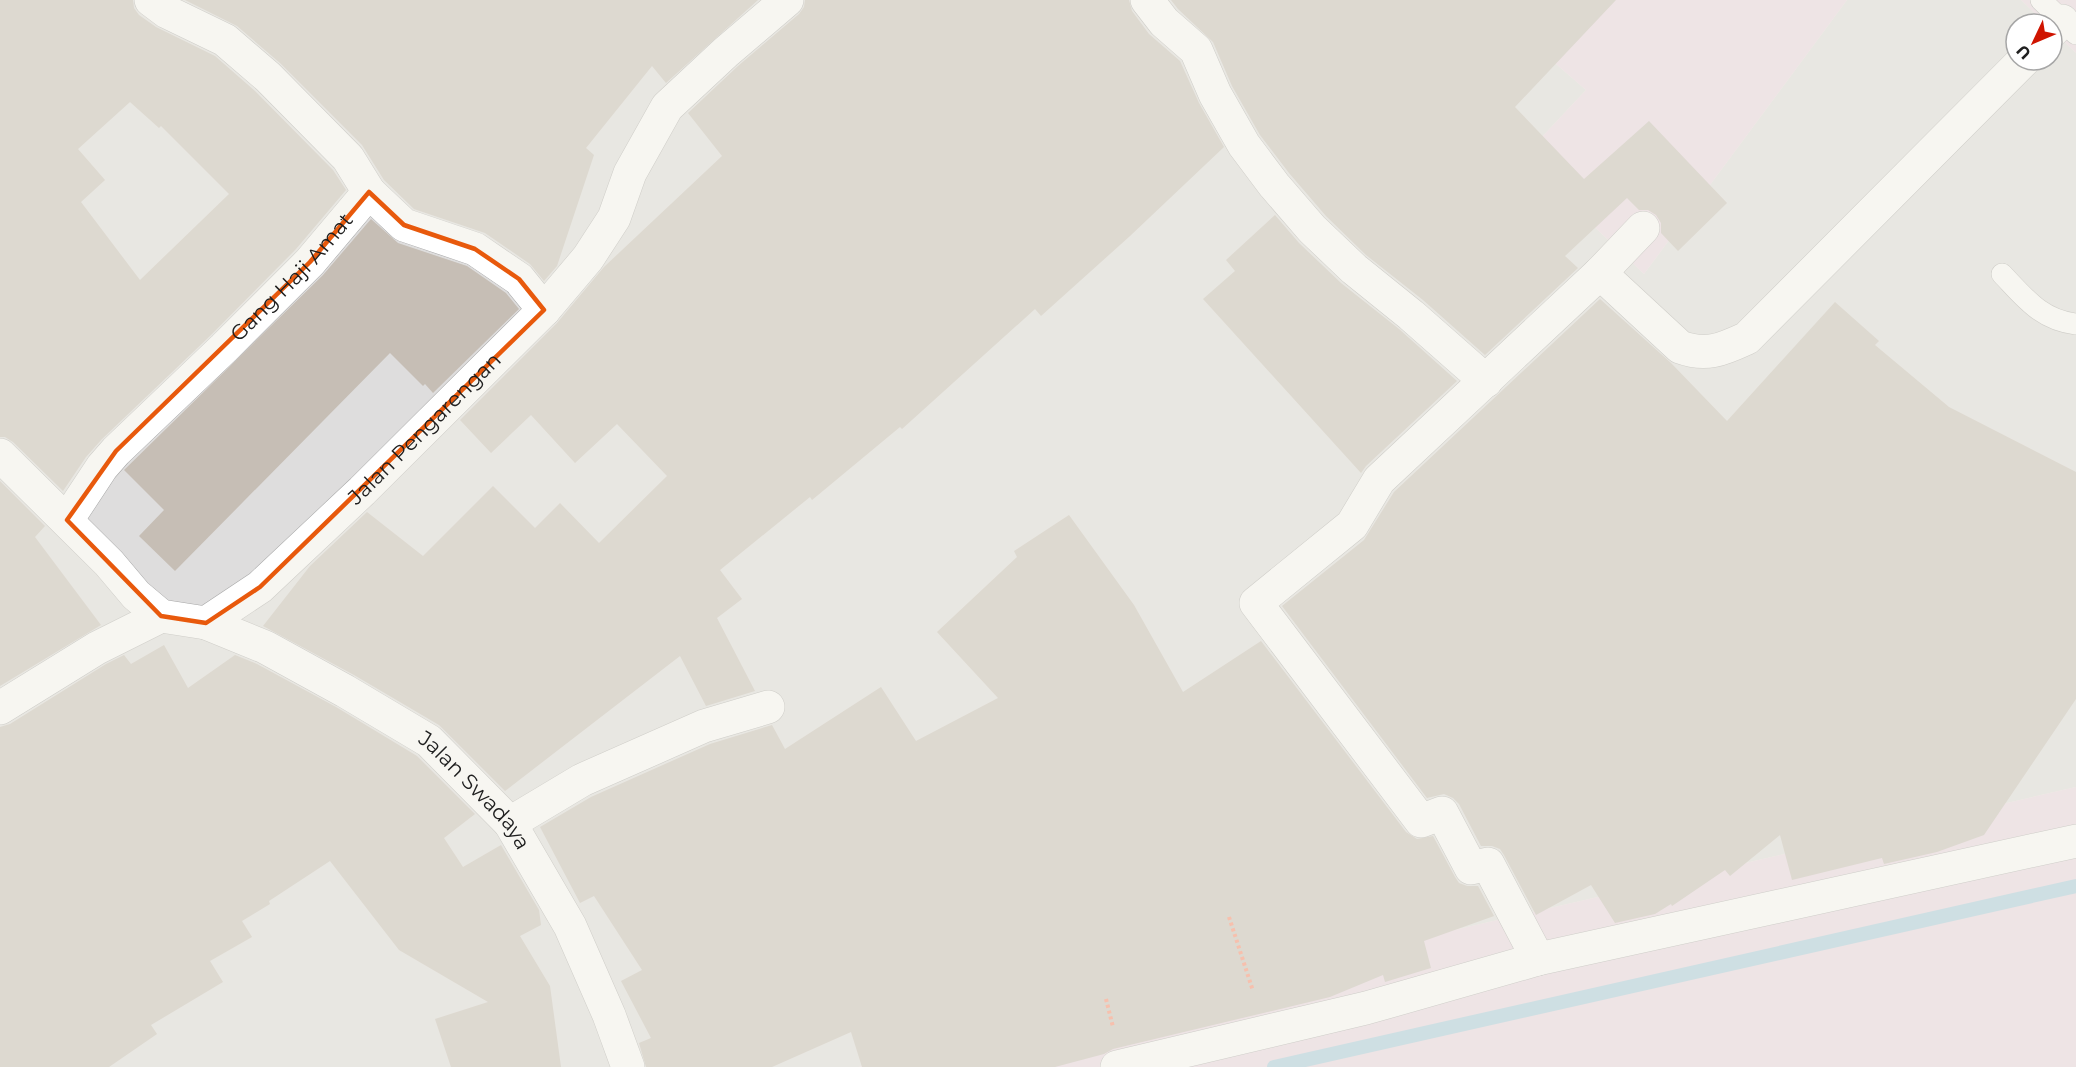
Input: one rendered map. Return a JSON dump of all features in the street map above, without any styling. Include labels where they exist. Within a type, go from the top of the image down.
[{"type":"street","points":[[151,0],[167,12],[225,40],[268,77],[348,158],[369,192],[404,225],[475,249],[519,279],[544,310]]},
{"type":"street","name":"Jalan Pengarengan","points":[[206,623],[260,586],[362,491],[544,310],[588,258],[614,218],[630,173],[667,107],[787,0]]},
{"type":"street","points":[[1147,0],[1164,22],[1196,50],[1219,102],[1244,146],[1312,229],[1354,269],[1411,315],[1486,381]]},
{"type":"street","points":[[1600,273],[1680,346],[1695,352],[1724,348],[1747,338],[2012,72]]},
{"type":"street","name":"Gang Haji Amat","points":[[67,520],[102,467],[116,451],[224,348],[309,262],[369,192]]},
{"type":"street","points":[[1538,959],[1488,864],[1471,868],[1442,813],[1421,821],[1256,603],[1353,525],[1379,480],[1600,273],[1643,228]]},
{"type":"street","points":[[0,455],[109,563],[136,595],[161,616],[206,623]]},
{"type":"street","points":[[0,708],[97,648],[161,616]]},
{"type":"street","name":"Jalan Swadaya","points":[[206,623],[265,647],[429,741],[510,823],[570,926],[609,1015],[628,1067]]},
{"type":"street","points":[[510,823],[582,780],[704,726],[768,708]]},
{"type":"street","points":[[1117,1067],[1366,1008],[1538,959],[2076,841]]},
{"type":"lane","points":[[2001,274],[2046,316],[2061,322],[2076,324]]},
{"type":"path","points":[[1229,917],[1266,1032]]},
{"type":"highlighted area","points":[[369,192],[404,225],[475,249],[519,279],[544,310],[260,587],[206,623],[161,616],[67,520],[116,451],[310,262]]},
{"type":"shaded area","points":[[0,0],[1482,0],[1586,90],[1522,158],[1644,274],[1847,0],[2021,0],[2034,12],[2004,12],[2004,72],[2064,72],[2064,42],[2076,53],[2076,787],[858,1067],[0,1067]]},
{"type":"shaded area","points":[[1482,0],[1847,0],[1644,274],[1522,158],[1586,90]]},
{"type":"shaded area","points":[[2021,0],[2076,0],[2076,53],[2064,41],[2064,12],[2034,12]]},
{"type":"shaded area","points":[[2076,787],[2076,1067],[858,1067]]},
{"type":"building","points":[[0,0],[133,0],[134,8],[139,15],[156,27],[215,56],[255,91],[333,170],[346,190],[296,249],[211,335],[102,439],[86,457],[63,491],[13,442],[0,437]],"holes":[[[130,102],[159,128],[161,126],[229,194],[140,280],[81,202],[105,180],[78,149]]]},
{"type":"building","points":[[185,0],[758,0],[666,83],[652,66],[586,148],[594,155],[557,266],[544,281],[530,264],[485,233],[414,209],[384,180],[362,145],[280,63],[237,26]]},
{"type":"building","points":[[805,0],[1129,0],[1132,11],[1149,34],[1180,61],[1199,103],[1224,147],[1041,316],[1035,309],[902,429],[900,427],[812,500],[810,497],[720,570],[742,599],[717,618],[755,691],[706,706],[680,656],[505,791],[439,725],[354,675],[263,626],[310,566],[367,512],[423,556],[493,486],[535,528],[560,503],[599,543],[667,476],[617,424],[575,463],[531,415],[491,453],[460,420],[557,323],[604,267],[722,156],[688,113],[799,14],[804,7]]},
{"type":"building","points":[[1171,0],[1616,0],[1515,107],[1584,179],[1649,121],[1727,203],[1678,251],[1661,233],[1661,223],[1656,215],[1648,210],[1639,210],[1627,198],[1565,256],[1578,268],[1485,355],[1423,300],[1366,255],[1326,216],[1260,135],[1232,86],[1213,42]]},
{"type":"building","points":[[1275,215],[1299,243],[1341,283],[1399,329],[1457,381],[1361,473],[1203,299],[1235,271],[1226,260]]},
{"type":"building","points":[[371,219],[398,243],[467,266],[506,293],[519,309],[433,393],[390,353],[175,571],[139,536],[164,510],[124,470],[323,275]]},
{"type":"building","points":[[1600,299],[1671,363],[1727,421],[1835,302],[1879,341],[1875,345],[1949,407],[2076,472],[2076,699],[1984,835],[1937,852],[1884,864],[1882,858],[1792,880],[1780,835],[1730,876],[1725,870],[1672,906],[1671,904],[1655,914],[1615,923],[1591,885],[1536,915],[1500,849],[1481,846],[1459,804],[1453,798],[1444,794],[1427,798],[1282,606],[1364,540],[1394,492]]},
{"type":"building","points":[[0,481],[45,526],[35,537],[101,625],[0,686]]},
{"type":"building","points":[[1069,515],[1134,605],[1183,692],[1261,641],[1406,832],[1417,839],[1433,836],[1459,883],[1478,886],[1494,916],[1424,941],[1431,968],[1385,982],[1383,975],[1330,997],[1113,1049],[1104,1054],[1055,1067],[862,1067],[851,1032],[772,1067],[646,1067],[639,1043],[651,1038],[621,981],[642,970],[594,896],[580,903],[540,827],[591,797],[710,744],[772,725],[785,749],[881,687],[916,741],[998,698],[937,632],[1017,557],[1014,551]]},
{"type":"building","points":[[164,645],[188,688],[235,655],[257,664],[336,707],[417,756],[475,814],[444,838],[463,867],[501,845],[539,910],[541,925],[520,936],[550,986],[561,1067],[451,1067],[435,1019],[488,1002],[399,950],[330,861],[242,921],[252,937],[210,961],[223,982],[151,1025],[157,1034],[109,1067],[0,1067],[0,727],[10,724],[124,655],[131,664]]},
{"type":"waterway","points":[[1274,1067],[2076,886]]}]
